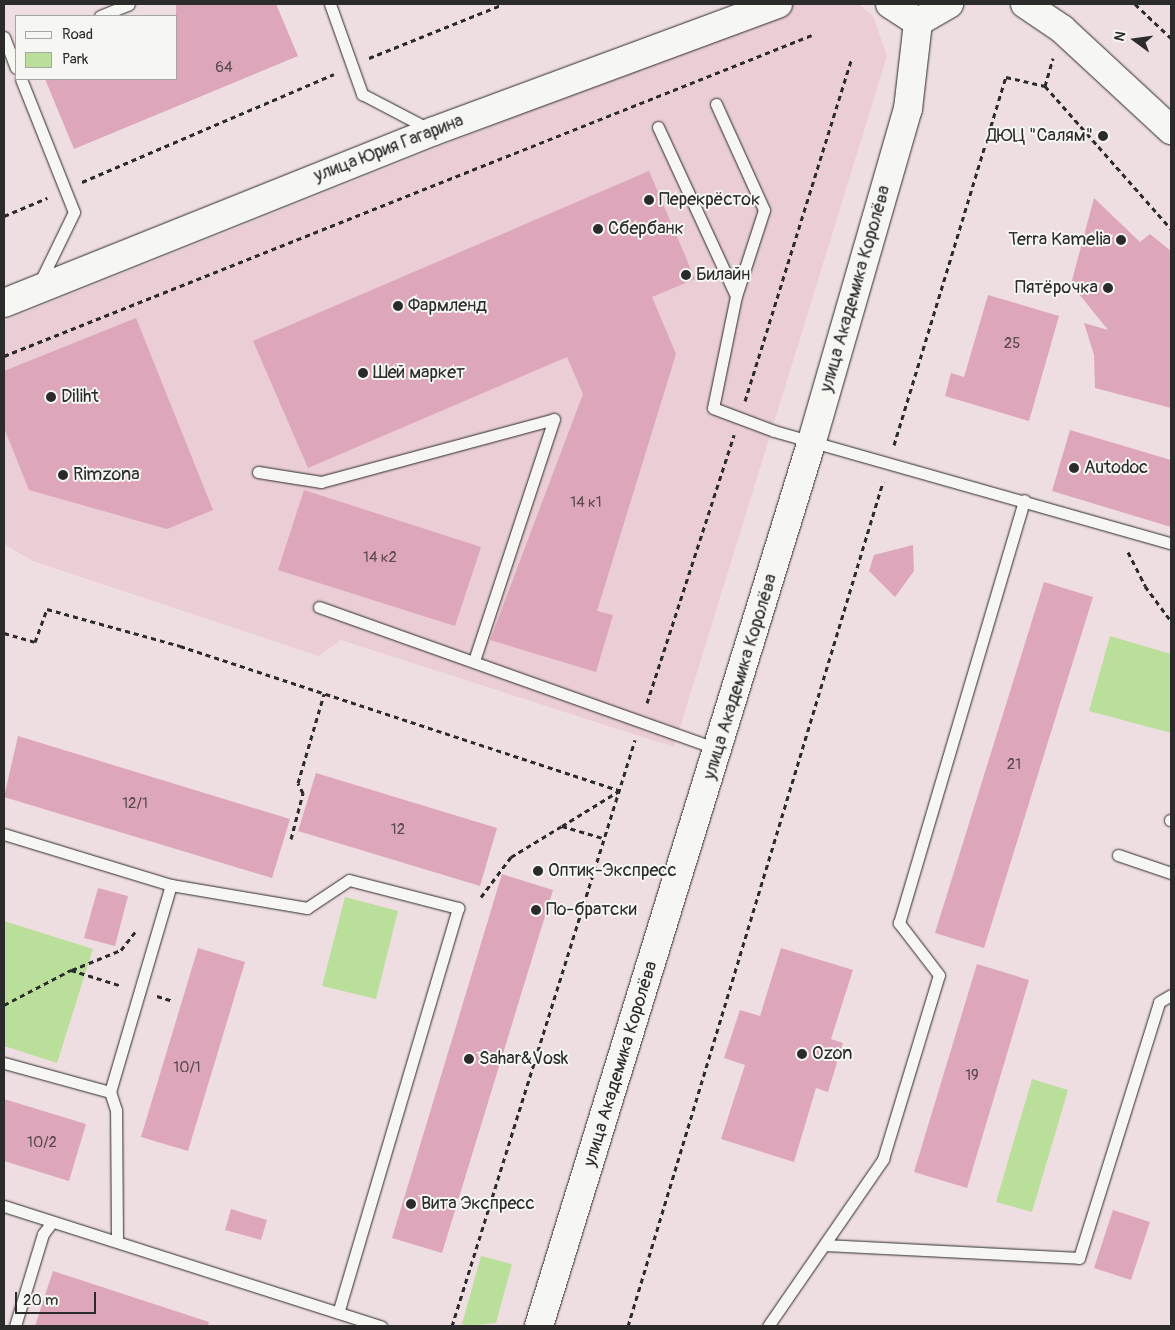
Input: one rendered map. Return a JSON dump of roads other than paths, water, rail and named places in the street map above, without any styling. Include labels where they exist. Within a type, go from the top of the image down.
[{"type":"street","name":"улица Юрия Гагарина","points":[[4,303],[434,131],[778,4]]},
{"type":"street","points":[[890,4],[918,22],[948,4]]},
{"type":"street","points":[[1025,4],[1062,29],[1171,130]]},
{"type":"street","name":"улица Академика Королёва","points":[[546,1324],[720,750],[908,109],[918,22]]},
{"type":"lane","points":[[102,15],[129,4]]},
{"type":"lane","points":[[333,4],[362,94],[434,131]]},
{"type":"lane","points":[[4,37],[14,55]]},
{"type":"lane","points":[[21,80],[74,212],[36,289]]},
{"type":"lane","points":[[716,104],[764,210],[736,296],[713,408],[812,441],[890,461],[1171,543]]},
{"type":"lane","points":[[658,127],[736,296]]},
{"type":"lane","points":[[258,472],[321,482],[554,419],[474,660]]},
{"type":"lane","points":[[768,1326],[882,1159],[939,975],[899,923],[1024,500]]},
{"type":"lane","points":[[319,607],[474,660],[720,750]]},
{"type":"lane","points":[[4,834],[171,885],[307,908],[349,880],[458,908],[338,1313]]},
{"type":"lane","points":[[1118,855],[1171,873]]},
{"type":"lane","points":[[116,1241],[116,1110],[110,1092],[171,885]]},
{"type":"lane","points":[[824,1245],[1080,1258],[1160,1002],[1171,995]]},
{"type":"lane","points":[[4,1064],[110,1092]]},
{"type":"lane","points":[[4,1206],[381,1326]]},
{"type":"lane","points":[[15,1326],[43,1234],[52,1222]]},
{"type":"place","name":"ДЮЦ \"Салям\"","points":[[1103,136]]},
{"type":"place","name":"Перекрёсток","points":[[649,200]]},
{"type":"place","name":"Сбербанк","points":[[598,229]]},
{"type":"place","name":"Terra Kamelia","points":[[1121,240]]},
{"type":"place","name":"Билайн","points":[[686,275]]},
{"type":"place","name":"Пятёрочка","points":[[1108,288]]},
{"type":"place","name":"Фармленд","points":[[398,306]]},
{"type":"place","name":"Шей маркет","points":[[363,373]]},
{"type":"place","name":"Diliht","points":[[51,397]]},
{"type":"place","name":"Autodoc","points":[[1074,468]]},
{"type":"place","name":"Rimzona","points":[[63,475]]},
{"type":"place","name":"Оптик-Экспресс","points":[[538,871]]},
{"type":"place","name":"По-братски","points":[[536,910]]},
{"type":"place","name":"Ozon","points":[[802,1054]]},
{"type":"place","name":"Sahar&Vosk","points":[[469,1059]]},
{"type":"place","name":"Вита Экспресс","points":[[411,1204]]}]
